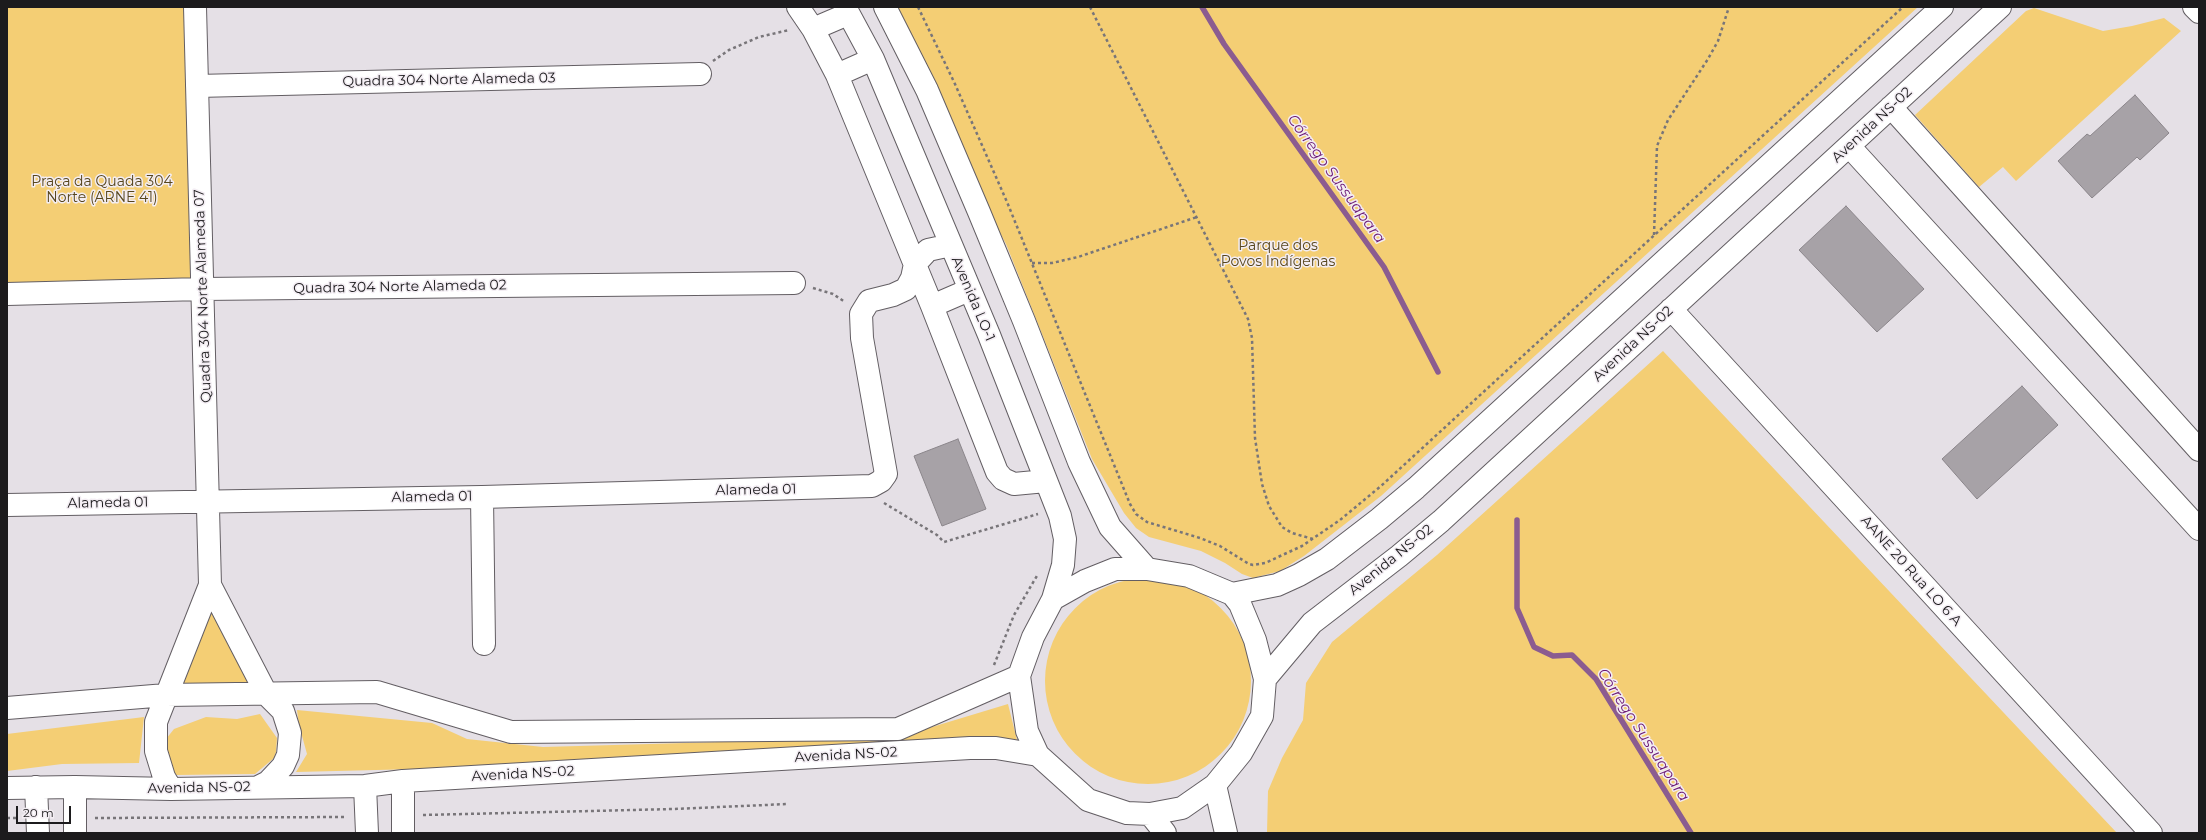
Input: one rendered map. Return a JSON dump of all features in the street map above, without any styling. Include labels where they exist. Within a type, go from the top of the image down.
[{"type":"street","name":"Quadra 304 Norte Alameda 07","points":[[166,695],[210,585],[195,7]]},
{"type":"street","points":[[798,7],[813,29],[837,75],[932,306],[997,472],[1003,479],[1010,482],[1038,482]]},
{"type":"street","points":[[885,7],[927,90],[1024,321],[1079,462],[1110,527],[1147,569]]},
{"type":"street","points":[[1232,594],[1277,584],[1327,559],[1379,519],[1434,472],[1491,418],[1942,7]]},
{"type":"street","name":"Avenida NS-02","points":[[1265,679],[1312,623],[1399,556],[1460,503],[2000,7]]},
{"type":"street","points":[[2194,7],[2199,12]]},
{"type":"street","points":[[813,29],[846,10]]},
{"type":"street","name":"Avenida LO-1","points":[[846,10],[873,59],[951,245],[969,290],[1038,482],[1060,516],[1065,539],[1063,565],[1053,599],[1033,637],[1019,676]]},
{"type":"street","points":[[837,75],[873,59]]},
{"type":"street","name":"Quadra 304 Norte Alameda 03","points":[[197,86],[700,74]]},
{"type":"street","points":[[1891,107],[2199,450]]},
{"type":"street","points":[[1848,146],[2199,528]]},
{"type":"street","points":[[861,314],[869,301],[894,295],[906,289],[912,278],[915,264],[928,250],[951,245]]},
{"type":"street","name":"Quadra 304 Norte Alameda 02","points":[[7,294],[202,289],[794,283]]},
{"type":"street","points":[[932,306],[969,290]]},
{"type":"street","name":"AANE 20 Rua LO 6 A","points":[[1671,309],[2151,833]]},
{"type":"street","name":"Alameda 01","points":[[7,505],[482,496],[872,486],[881,481],[886,474],[862,338],[861,314]]},
{"type":"street","points":[[482,496],[484,644]]},
{"type":"street","points":[[1019,676],[1027,731],[1038,755],[1088,800],[1127,813],[1150,814],[1182,808],[1216,785],[1241,753],[1262,716],[1265,679],[1255,640],[1240,604],[1232,594],[1189,576],[1147,569],[1115,570],[1086,582],[1053,599]]},
{"type":"street","name":"Quadra 304 Norte Alameda 07","points":[[210,585],[267,694]]},
{"type":"street","name":"Avenida NS-02","points":[[7,708],[166,695],[377,692],[510,732],[898,729],[1019,676]]},
{"type":"street","points":[[258,787],[268,782],[283,766],[290,745],[288,722],[283,711],[267,694]]},
{"type":"street","points":[[166,695],[156,722],[155,736],[159,764],[171,789]]},
{"type":"street","name":"Avenida NS-02","points":[[7,788],[75,787],[171,789],[365,786],[403,781],[970,748],[996,748],[1038,755]]},
{"type":"street","points":[[403,781],[403,833]]},
{"type":"street","points":[[1216,785],[1226,833]]},
{"type":"street","points":[[365,786],[367,833]]},
{"type":"street","points":[[36,787],[38,833]]},
{"type":"street","points":[[75,787],[75,833]]},
{"type":"street","points":[[1150,814],[1166,833]]},
{"type":"path","points":[[918,7],[955,84],[1032,263],[1130,504],[1136,514],[1155,525],[1208,540],[1246,563],[1253,565],[1265,563],[1292,552],[1313,539],[1340,520],[1430,443],[1903,7]]},
{"type":"path","points":[[1090,7],[1250,326],[1255,438],[1262,484],[1269,506],[1282,527],[1292,533],[1313,539]]},
{"type":"path","points":[[1654,235],[1656,157],[1659,140],[1668,120],[1718,41],[1729,7]]},
{"type":"path","points":[[700,74],[713,60],[729,50],[759,37],[781,31],[813,29]]},
{"type":"path","points":[[1032,263],[1052,263],[1078,257],[1196,217]]},
{"type":"path","points":[[794,283],[833,294],[861,314]]},
{"type":"path","points":[[1038,482],[1041,521]]},
{"type":"path","points":[[883,502],[937,535],[944,542],[1040,514]]},
{"type":"path","points":[[991,669],[1014,615],[1041,569]]},
{"type":"green space","name":"Praça da Quada 304 Norte (ARNE 41)","points":[[7,7],[190,7],[195,281],[7,288]]},
{"type":"green space","name":"Parque dos Povos Indígenas","points":[[897,7],[1918,7],[1381,496],[1304,556],[1280,571],[1253,578],[1242,574],[1225,563],[1201,551],[1149,537],[1136,528],[1124,513],[1092,459],[1006,244],[974,184]]},
{"type":"green space","points":[[2034,8],[2103,31],[2164,18],[2181,31],[2016,181],[2003,167],[1979,187],[1915,115],[2026,11]]},
{"type":"green space","points":[[1663,351],[2117,833],[1267,833],[1268,791],[1282,758],[1303,720],[1306,683],[1332,642],[1437,555]]},
{"type":"green space","points":[[1148,578],[1168,580],[1187,586],[1196,590],[1221,608],[1239,633],[1243,642],[1249,661],[1251,681],[1249,701],[1243,720],[1239,729],[1221,754],[1196,772],[1187,776],[1168,782],[1148,784],[1128,782],[1109,776],[1100,772],[1075,754],[1057,729],[1053,720],[1047,701],[1045,681],[1047,661],[1053,642],[1057,633],[1075,608],[1100,590],[1109,586],[1128,580]]},
{"type":"green space","points":[[210,585],[267,695],[166,695]]},
{"type":"green space","points":[[1008,704],[1018,744],[457,768],[296,772],[307,754],[299,725],[297,710],[432,723],[467,739],[543,747],[899,737]]},
{"type":"green space","points":[[260,714],[277,738],[276,752],[274,758],[255,774],[176,775],[167,759],[166,739],[174,729],[206,717],[237,719]]},
{"type":"green space","points":[[144,717],[139,763],[62,764],[7,771],[7,734]]},
{"type":"building","points":[[2135,95],[2169,133],[2140,160],[2137,157],[2092,198],[2058,161],[2087,134],[2090,136]]},
{"type":"building","points":[[1846,206],[1924,289],[1877,332],[1799,250]]},
{"type":"building","points":[[2022,386],[2058,425],[1977,499],[1942,459]]},
{"type":"building","points":[[958,439],[986,509],[942,526],[914,456]]},
{"type":"waterway","name":"Córrego Sussuapara","points":[[1202,7],[1224,44],[1384,267],[1438,372]]},
{"type":"waterway","name":"Córrego Sussuapara","points":[[1517,520],[1517,608],[1534,647],[1553,656],[1572,655],[1596,679],[1691,833]]}]
